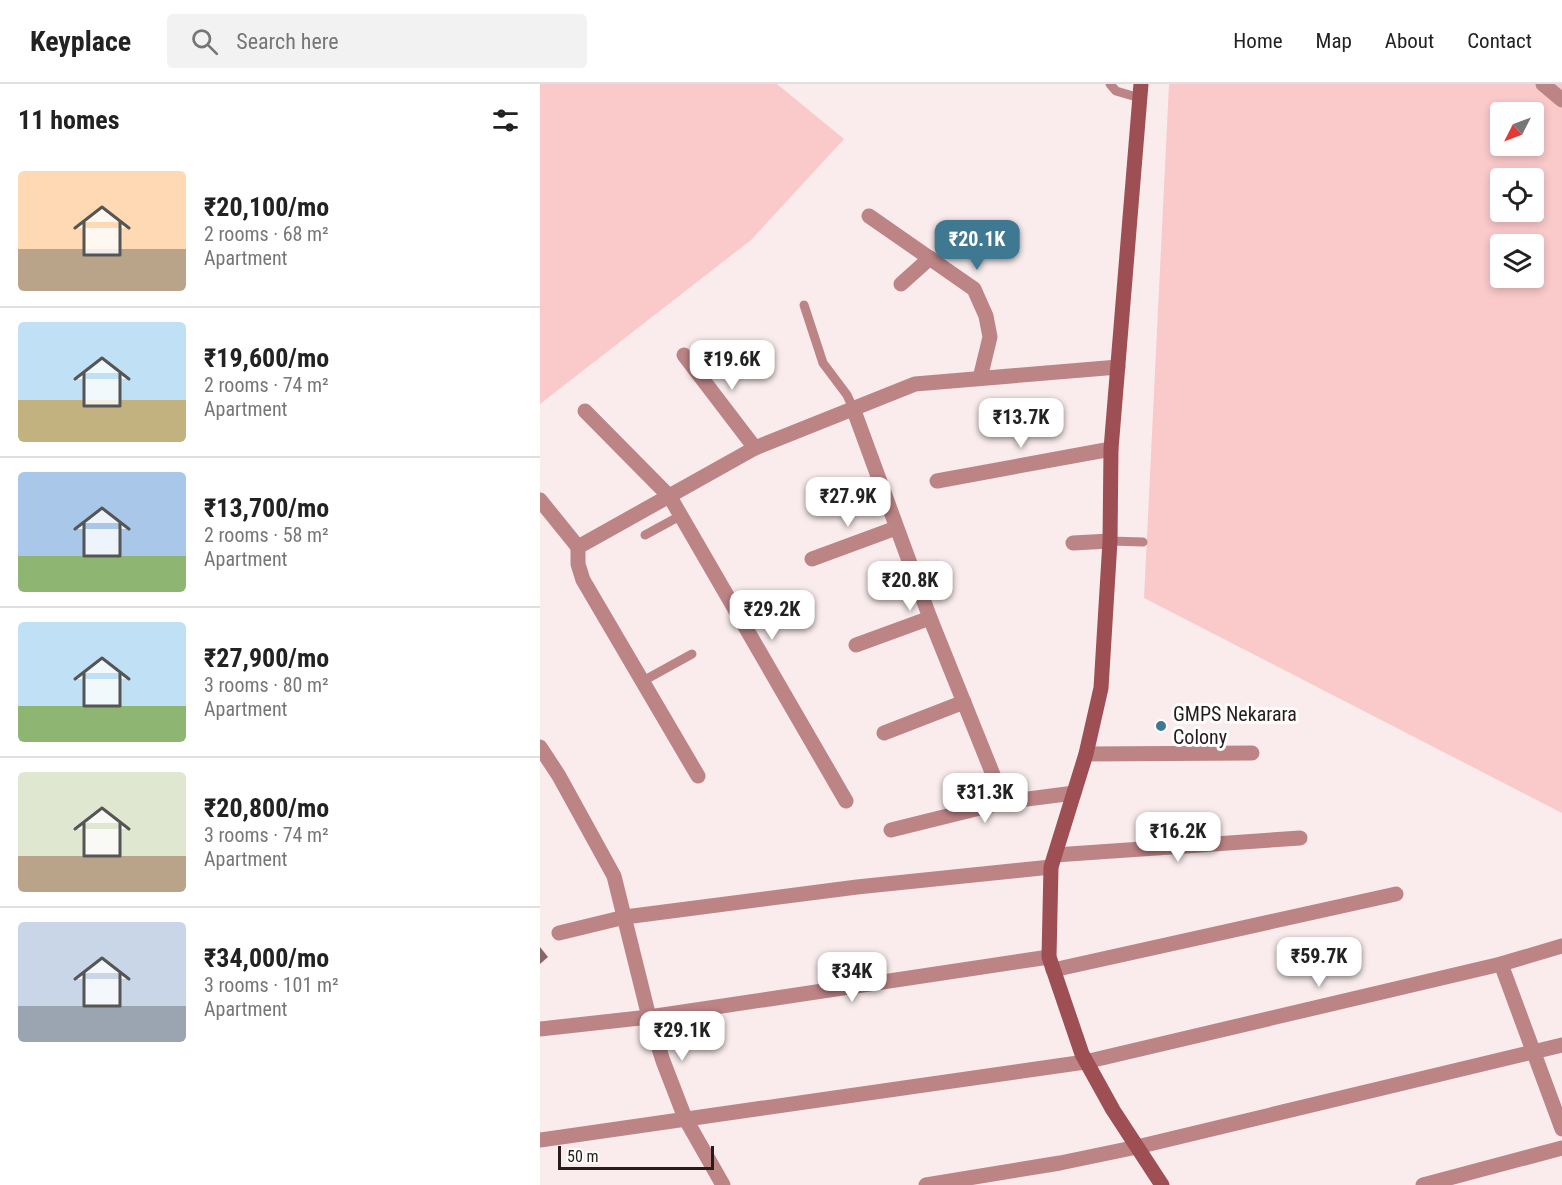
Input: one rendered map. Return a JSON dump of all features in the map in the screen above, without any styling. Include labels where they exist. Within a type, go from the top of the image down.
[{"type":"street","points":[[1543,84],[1562,100]]},
{"type":"street","points":[[1141,91],[1111,449],[1110,541],[1101,688],[1086,754],[1053,861],[1051,963],[1085,1062],[1162,1185]]},
{"type":"street","points":[[869,216],[974,289],[986,316],[990,337],[980,378]]},
{"type":"street","points":[[901,284],[930,258]]},
{"type":"street","points":[[684,355],[755,448]]},
{"type":"street","points":[[578,547],[755,448],[915,384],[1118,367]]},
{"type":"street","points":[[853,408],[930,618],[1004,802]]},
{"type":"street","points":[[585,411],[670,497],[846,801]]},
{"type":"street","points":[[937,482],[1111,449]]},
{"type":"street","points":[[540,500],[578,547],[578,564],[583,580],[698,776]]},
{"type":"street","points":[[812,559],[896,528]]},
{"type":"street","points":[[1073,543],[1110,541]]},
{"type":"street","points":[[856,645],[930,618]]},
{"type":"street","points":[[884,734],[964,702]]},
{"type":"street","points":[[540,747],[559,776],[614,876],[649,1017],[685,1118],[723,1185]]},
{"type":"street","points":[[1086,754],[1252,753]]},
{"type":"street","points":[[891,830],[1004,802],[1074,794]]},
{"type":"street","points":[[559,933],[625,917],[1053,861],[1300,838]]},
{"type":"street","points":[[540,1029],[649,1017],[1051,963],[1396,894]]},
{"type":"street","points":[[540,1140],[1085,1062],[1501,963],[1562,946]]},
{"type":"street","points":[[1501,963],[1562,1129]]},
{"type":"street","points":[[927,1185],[1060,1163],[1137,1147],[1562,1045]]},
{"type":"street","points":[[1423,1185],[1562,1148]]},
{"type":"lane","points":[[1110,84],[1116,91],[1141,91]]},
{"type":"lane","points":[[804,305],[823,363],[847,395],[853,408]]},
{"type":"lane","points":[[645,535],[680,516]]},
{"type":"lane","points":[[1110,541],[1143,542]]},
{"type":"lane","points":[[643,681],[692,654]]},
{"type":"shaded area","points":[[540,84],[777,84],[844,139],[751,240],[540,404]]},
{"type":"shaded area","points":[[1169,84],[1562,84],[1562,813],[1144,598]]},
{"type":"building","points":[[540,947],[548,957],[540,964]]},
{"type":"place","name":"GMPS Nekarara Colony","points":[[1161,726]]}]
